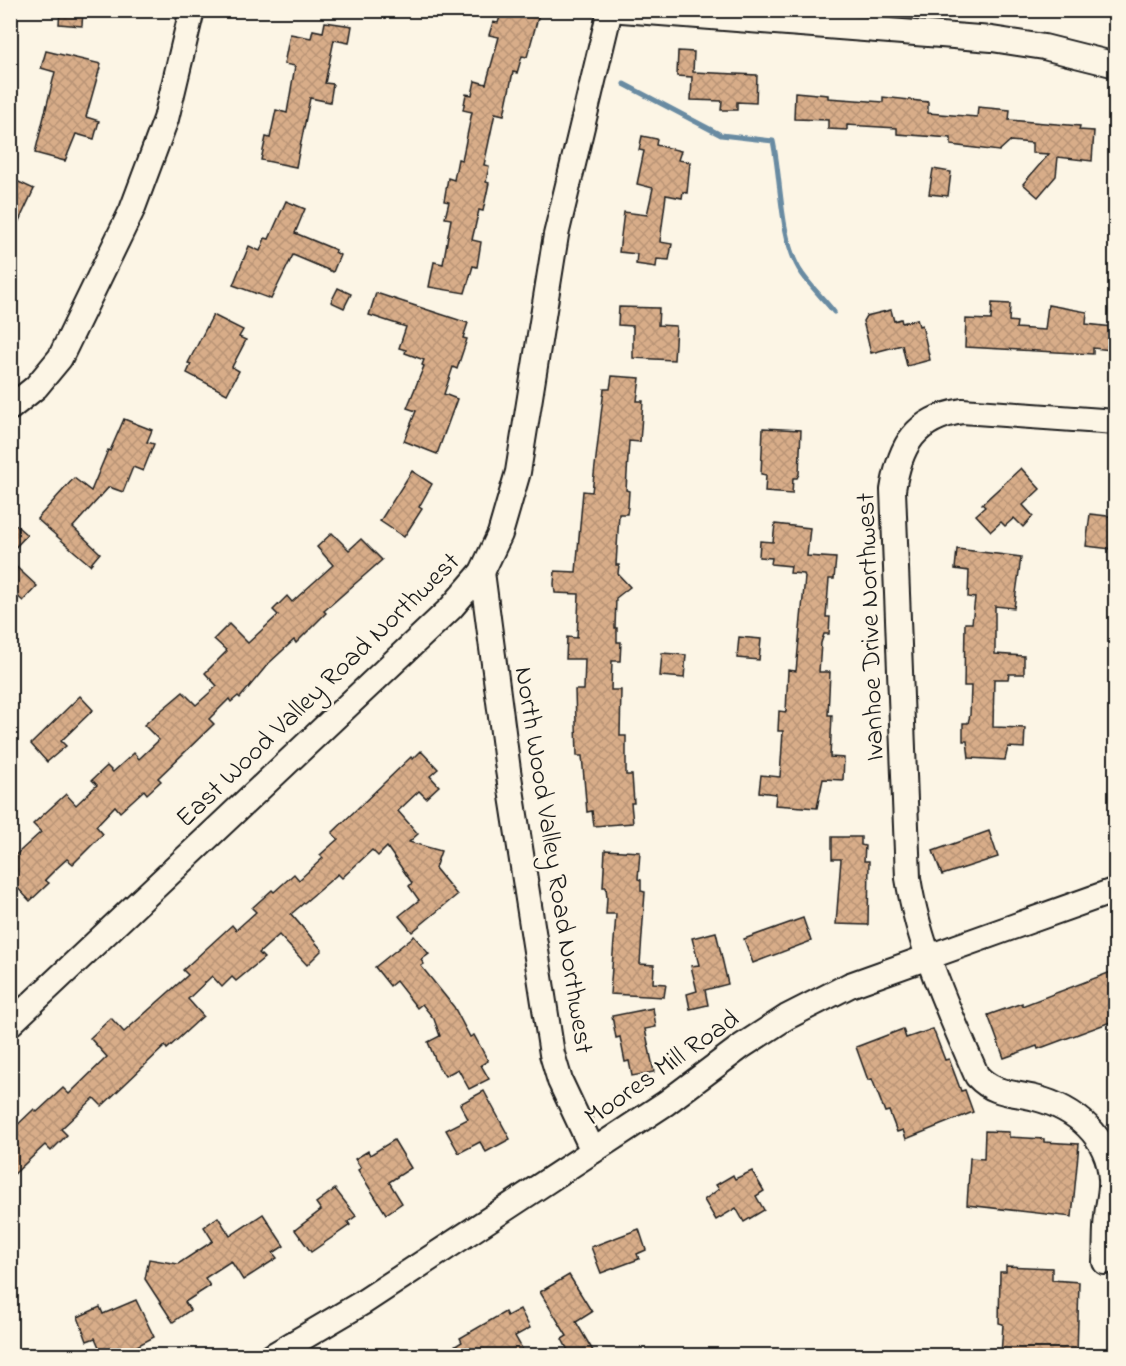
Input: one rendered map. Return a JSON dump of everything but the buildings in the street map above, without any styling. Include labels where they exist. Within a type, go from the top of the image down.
[{"type":"street","points":[[10,408],[36,387],[60,358],[132,210],[166,119],[192,10]]},
{"type":"street","name":"East Wood Valley Road Northwest","points":[[10,1024],[451,608],[483,572],[500,534],[518,472],[556,235],[610,10]]},
{"type":"street","points":[[622,10],[992,39],[1044,47],[1116,65]]},
{"type":"street","name":"Ivanhoe Drive Northwest","points":[[1105,1262],[1112,1179],[1108,1160],[1099,1139],[1088,1125],[1069,1110],[1047,1101],[998,1092],[986,1086],[977,1076],[928,956],[913,910],[908,878],[893,490],[896,466],[905,446],[928,422],[945,414],[962,411],[1116,422]]},
{"type":"street","name":"North Wood Valley Road Northwest","points":[[483,572],[508,770],[552,1054],[560,1081],[593,1151]]},
{"type":"street","name":"Moores Mill Road","points":[[272,1356],[362,1303],[593,1151],[787,1017],[850,985],[1116,890]]},
{"type":"waterway","points":[[624,84],[721,135],[773,141],[785,224],[793,256],[811,286],[834,312]]}]
